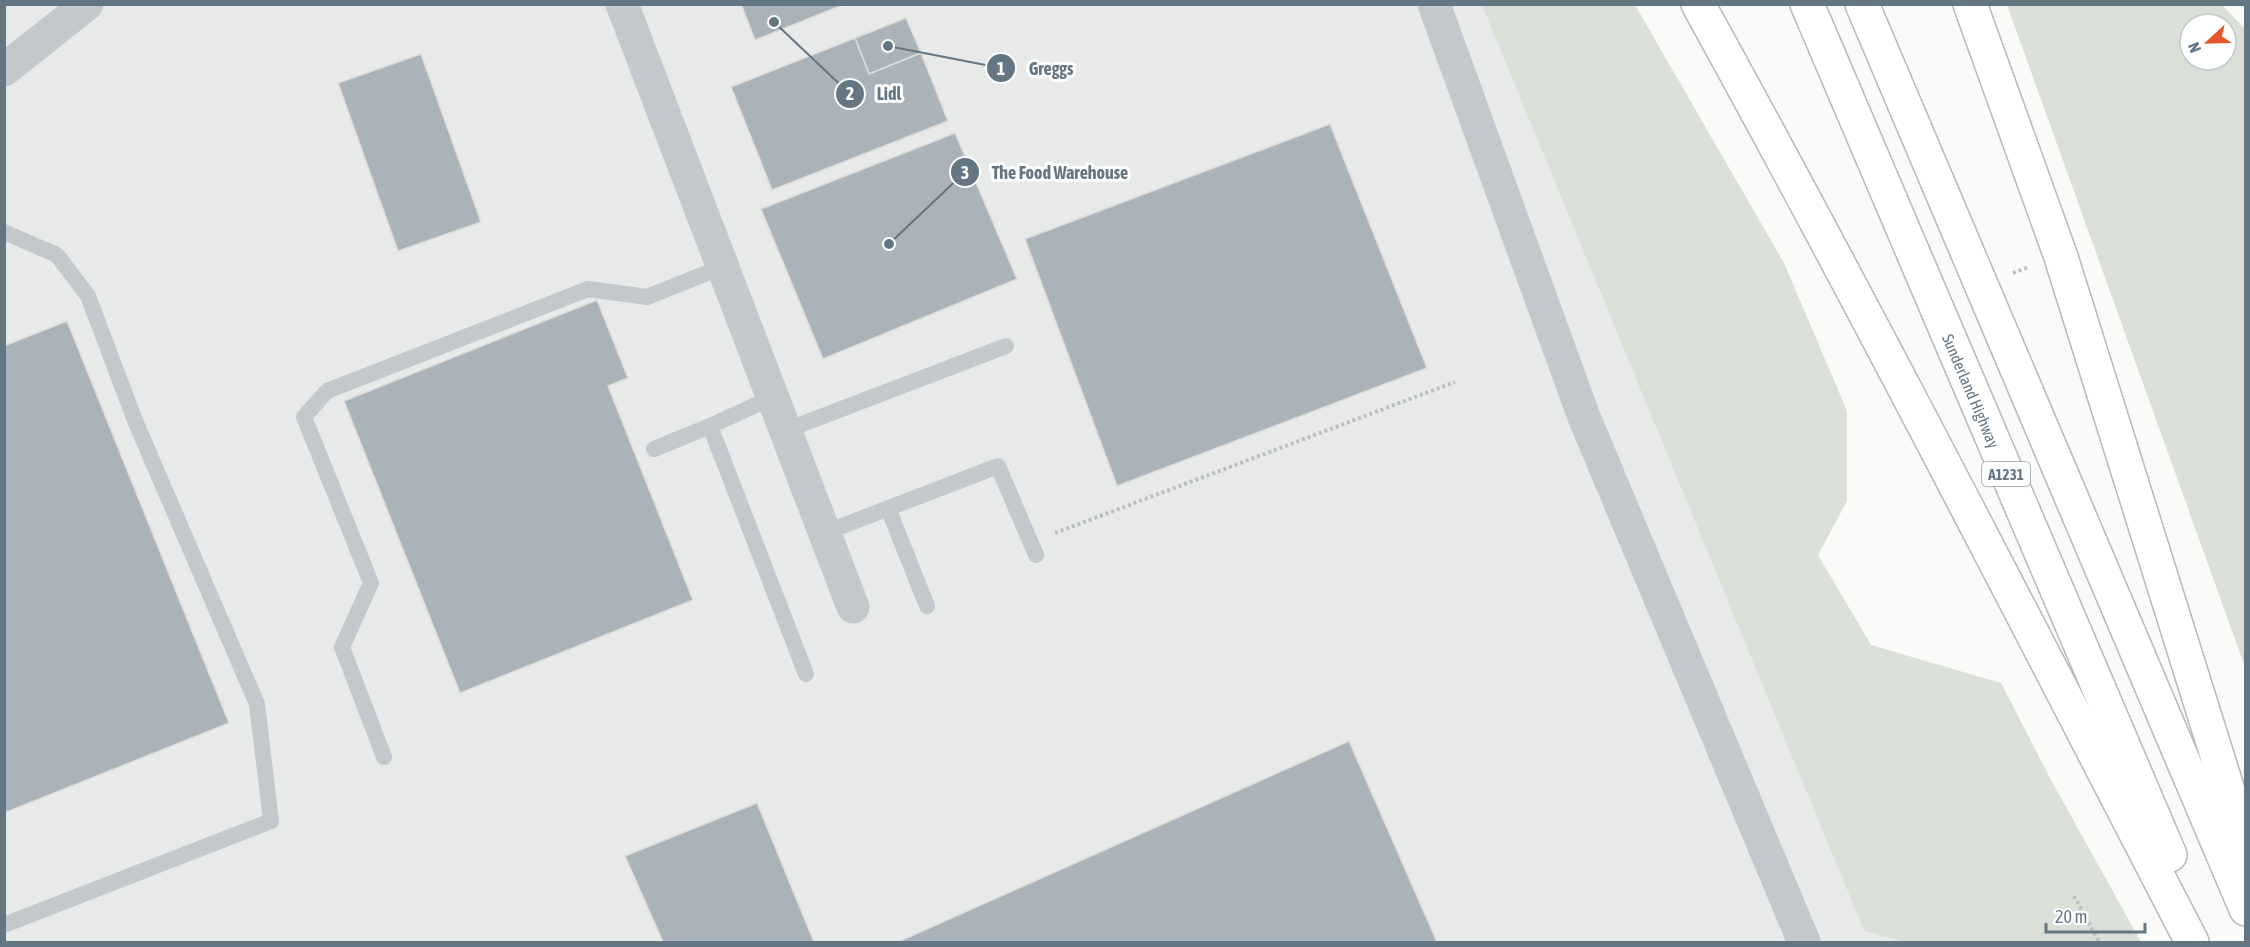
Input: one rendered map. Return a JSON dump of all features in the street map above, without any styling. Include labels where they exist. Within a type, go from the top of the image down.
[{"type":"highway","points":[[1698,4],[1864,311],[2193,942]]},
{"type":"highway","name":"Sunderland Highway","points":[[1808,4],[2207,942]]},
{"type":"highway","points":[[1862,4],[2246,909]]},
{"type":"highway","points":[[1970,4],[2061,257],[2246,849]]},
{"type":"street","points":[[4,70],[87,4]]},
{"type":"street","points":[[622,4],[771,398],[853,607]]},
{"type":"street","points":[[1434,4],[1584,417],[1804,942]]},
{"type":"lane","points":[[4,232],[57,255],[88,296],[136,423],[257,704],[271,821],[4,925]]},
{"type":"lane","points":[[384,758],[342,647],[371,583],[304,417],[327,392],[588,290],[647,297],[722,267]]},
{"type":"lane","points":[[784,431],[1006,346]]},
{"type":"lane","points":[[654,449],[771,398]]},
{"type":"lane","points":[[710,426],[806,674]]},
{"type":"lane","points":[[824,533],[998,466],[1033,549]]},
{"type":"lane","points":[[888,508],[927,606]]},
{"type":"path","points":[[1033,549],[1455,382]]},
{"type":"path","points":[[2074,896],[2099,942]]},
{"type":"shaded area","points":[[5,4],[1485,5],[1864,931],[1905,942],[5,942]]},
{"type":"shaded area","points":[[1482,5],[1635,5],[1784,263],[1847,411],[1847,501],[1818,555],[1871,645],[2001,683],[2051,780],[2141,942],[1905,942],[1864,931]]},
{"type":"shaded area","points":[[2007,5],[2222,5],[2229,12],[2178,12],[2178,72],[2238,72],[2238,22],[2245,29],[2245,667]]},
{"type":"building","points":[[741,4],[845,4],[755,40]]},
{"type":"building","points":[[906,18],[921,53],[869,74],[855,38]]},
{"type":"building","points":[[855,38],[869,74],[921,53],[948,121],[772,190],[731,87]]},
{"type":"building","points":[[421,54],[481,222],[398,251],[338,83]]},
{"type":"building","points":[[1330,124],[1427,368],[1117,486],[1025,239]]},
{"type":"building","points":[[955,133],[1017,279],[823,359],[761,209]]},
{"type":"building","points":[[597,300],[628,378],[608,386],[693,600],[460,693],[344,401]]},
{"type":"building","points":[[67,321],[229,723],[4,813],[4,346]]},
{"type":"building","points":[[1349,741],[1437,942],[898,942]]},
{"type":"building","points":[[757,803],[814,942],[663,942],[625,856]]},
{"type":"place","name":"Lidl","points":[[774,22]]},
{"type":"place","name":"Greggs","points":[[888,46]]},
{"type":"place","name":"The Food Warehouse","points":[[889,244]]}]
